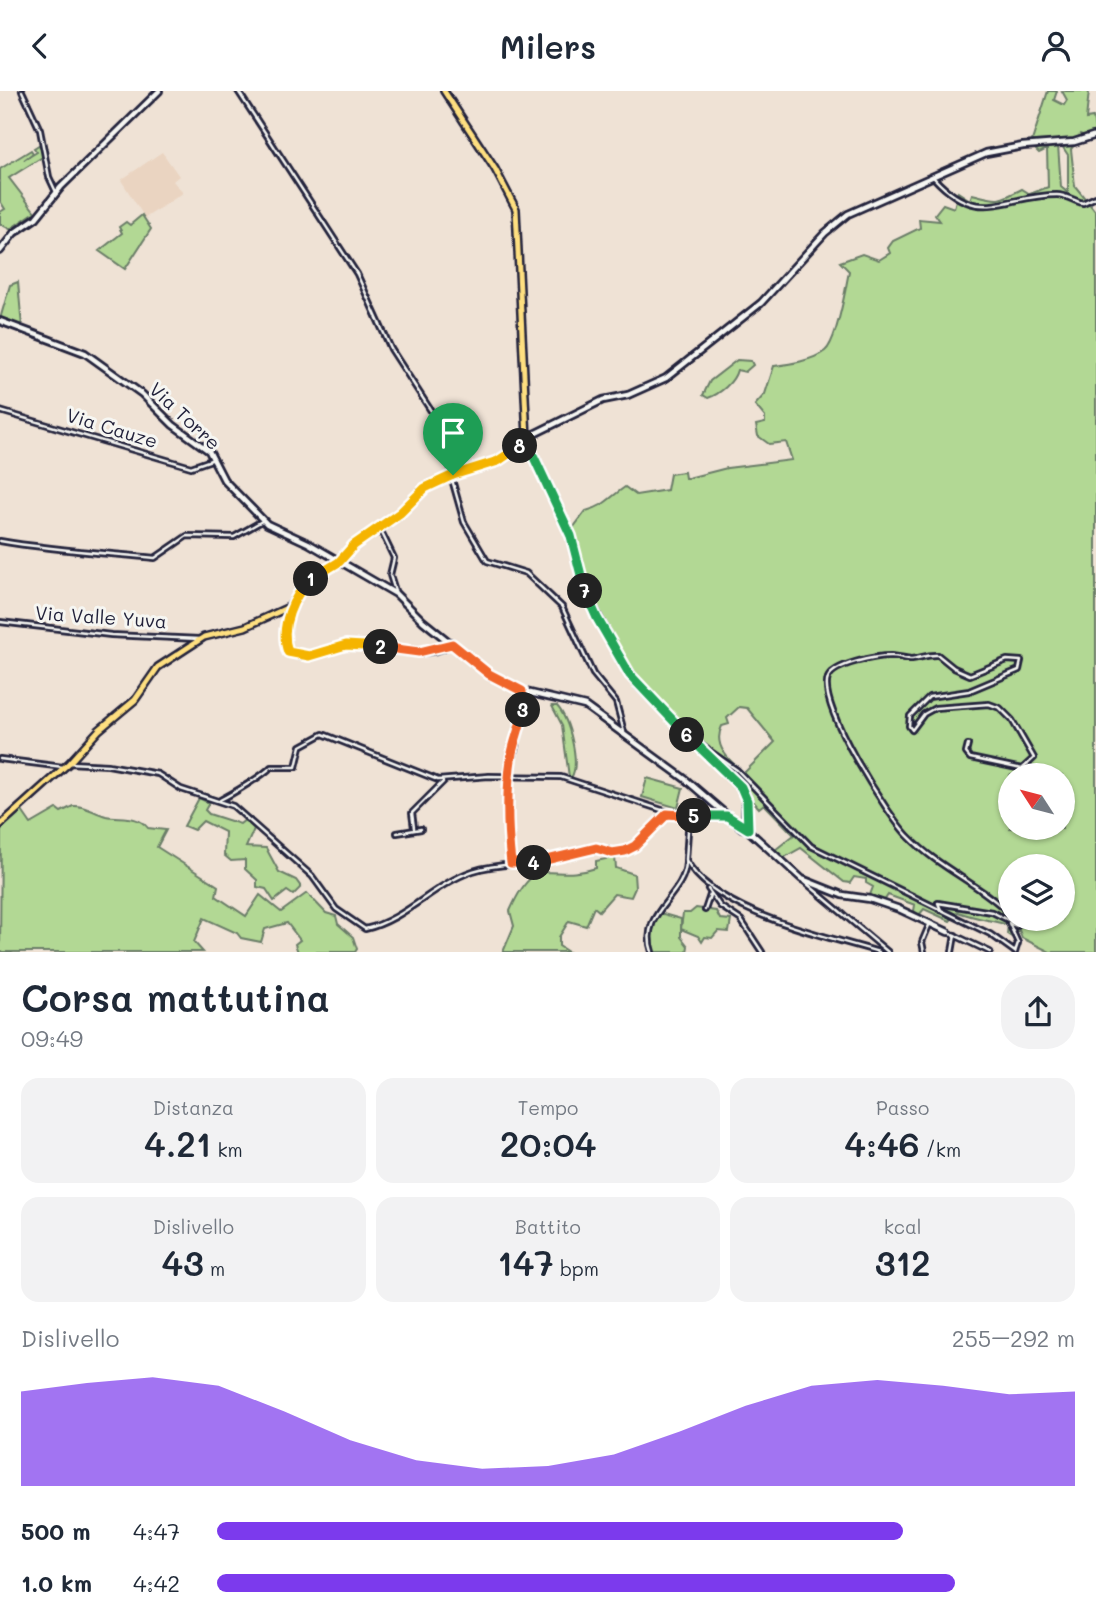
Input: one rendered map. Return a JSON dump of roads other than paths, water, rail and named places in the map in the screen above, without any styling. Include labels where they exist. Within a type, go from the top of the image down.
[{"type":"main road","points":[[0,250],[14,233],[36,218],[57,192],[159,91]]},
{"type":"main road","points":[[444,91],[486,154],[516,209],[528,437],[532,453],[571,536],[585,591],[607,636],[634,680],[741,787],[747,801],[748,829]]},
{"type":"main road","points":[[0,825],[66,765],[99,730],[135,700],[156,670],[200,640],[245,627],[289,607],[309,581],[339,562],[354,545],[380,528],[425,488],[498,461],[528,437],[603,400],[628,395],[666,378],[761,303],[825,233],[845,216],[992,152],[1074,142],[1096,135]]},
{"type":"main road","name":"Via Torre","points":[[0,321],[85,353],[142,394],[214,459],[223,480],[262,521],[308,543],[396,594],[489,674],[522,691],[585,706],[624,732],[727,816],[748,829],[802,880]]},
{"type":"main road","points":[[519,446],[532,453]]},
{"type":"main road","points":[[802,880],[842,895],[870,899],[948,932]]},
{"type":"street","points":[[22,91],[40,130],[49,177],[57,192]]},
{"type":"street","points":[[237,91],[357,274],[391,349],[435,417],[464,522],[487,561],[526,573],[562,607],[595,676],[616,702],[624,732]]},
{"type":"street","points":[[934,178],[963,203],[980,206],[1056,195],[1083,203],[1096,197]]},
{"type":"street","name":"Via Cauze","points":[[0,411],[191,467],[214,459]]},
{"type":"street","points":[[0,541],[46,550],[91,551],[155,558],[187,536],[234,537],[262,521]]},
{"type":"street","points":[[380,528],[394,558],[390,575],[396,594]]},
{"type":"street","points":[[289,607],[286,649],[298,656],[325,653],[346,645],[419,652],[452,644]]},
{"type":"street","name":"Via Valle Yuva","points":[[0,622],[111,635],[200,640]]},
{"type":"street","points":[[968,745],[966,753],[970,758],[1003,766],[1022,769],[1034,758],[1012,720],[995,706],[981,702],[935,708],[924,714],[912,730],[909,726],[910,716],[929,697],[973,689],[1018,670],[1021,661],[1007,660],[970,675],[938,656],[909,659],[888,656],[840,666],[830,674],[826,687],[830,702],[855,759],[877,797],[918,846],[945,868],[976,884],[998,903]]},
{"type":"street","points":[[511,863],[508,820],[510,778],[513,749],[521,725],[522,691]]},
{"type":"street","points":[[220,800],[248,781],[264,776],[271,767],[296,767],[301,746],[320,734],[422,775],[444,781],[489,776],[561,778],[612,792],[669,813],[727,816]]},
{"type":"street","points":[[697,744],[737,770],[805,842],[990,934],[1015,952],[1018,943],[1012,931]]},
{"type":"street","points":[[0,759],[128,768],[158,775],[181,789],[220,800],[254,822],[312,876],[336,909],[365,929],[402,915],[464,875],[511,863],[534,863],[596,848],[612,853],[625,851],[635,846],[669,813]]},
{"type":"street","points":[[414,828],[412,813],[444,781]]},
{"type":"street","points":[[653,952],[649,940],[654,917],[683,876],[689,816]]},
{"type":"street","points":[[397,833],[414,828],[421,829]]},
{"type":"street","points":[[686,862],[720,907],[741,919],[762,952]]},
{"type":"street","points":[[802,880],[888,952]]},
{"type":"street","points":[[708,889],[776,922],[879,952]]},
{"type":"street","points":[[705,909],[710,895]]},
{"type":"street","points":[[941,910],[937,903],[998,914]]},
{"type":"street","points":[[924,952],[922,942],[930,923]]},
{"type":"street","points":[[948,932],[983,951],[990,952]]},
{"type":"street","points":[[954,935],[952,952],[958,952]]}]
